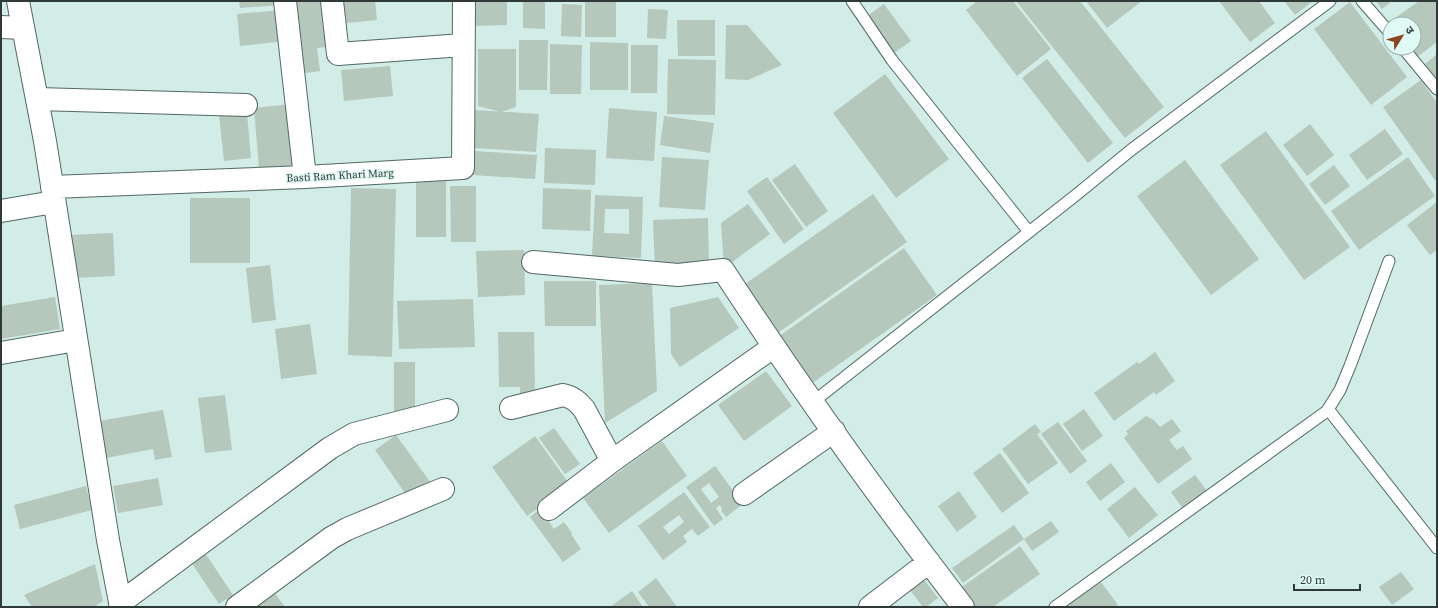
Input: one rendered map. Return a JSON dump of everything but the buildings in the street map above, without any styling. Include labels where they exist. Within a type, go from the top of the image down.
[{"type":"street","points":[[18,1],[38,99],[108,540],[121,605],[343,439],[363,431],[447,410]]},
{"type":"street","points":[[285,1],[305,177]]},
{"type":"street","points":[[332,1],[338,54],[463,45]]},
{"type":"street","name":"Basti Ram Khari Marg","points":[[1,211],[53,194],[463,168],[464,1]]},
{"type":"street","points":[[1,27],[24,28]]},
{"type":"street","points":[[38,99],[246,106]]},
{"type":"street","points":[[533,262],[678,275],[723,270],[773,347],[963,607]]},
{"type":"street","points":[[1,353],[76,340]]},
{"type":"street","points":[[549,509],[612,461],[773,347]]},
{"type":"street","points":[[511,408],[563,395],[570,396],[584,409],[612,461]]},
{"type":"street","points":[[744,494],[834,431]]},
{"type":"street","points":[[237,607],[337,535],[443,489]]},
{"type":"street","points":[[870,607],[929,562]]},
{"type":"lane","points":[[852,1],[892,60],[1029,232]]},
{"type":"lane","points":[[813,402],[1131,150],[1330,1]]},
{"type":"lane","points":[[1362,1],[1382,24]]},
{"type":"lane","points":[[1410,56],[1437,89]]},
{"type":"lane","points":[[1055,607],[1328,409],[1340,390],[1350,366],[1389,261]]},
{"type":"lane","points":[[1328,409],[1437,548]]}]
